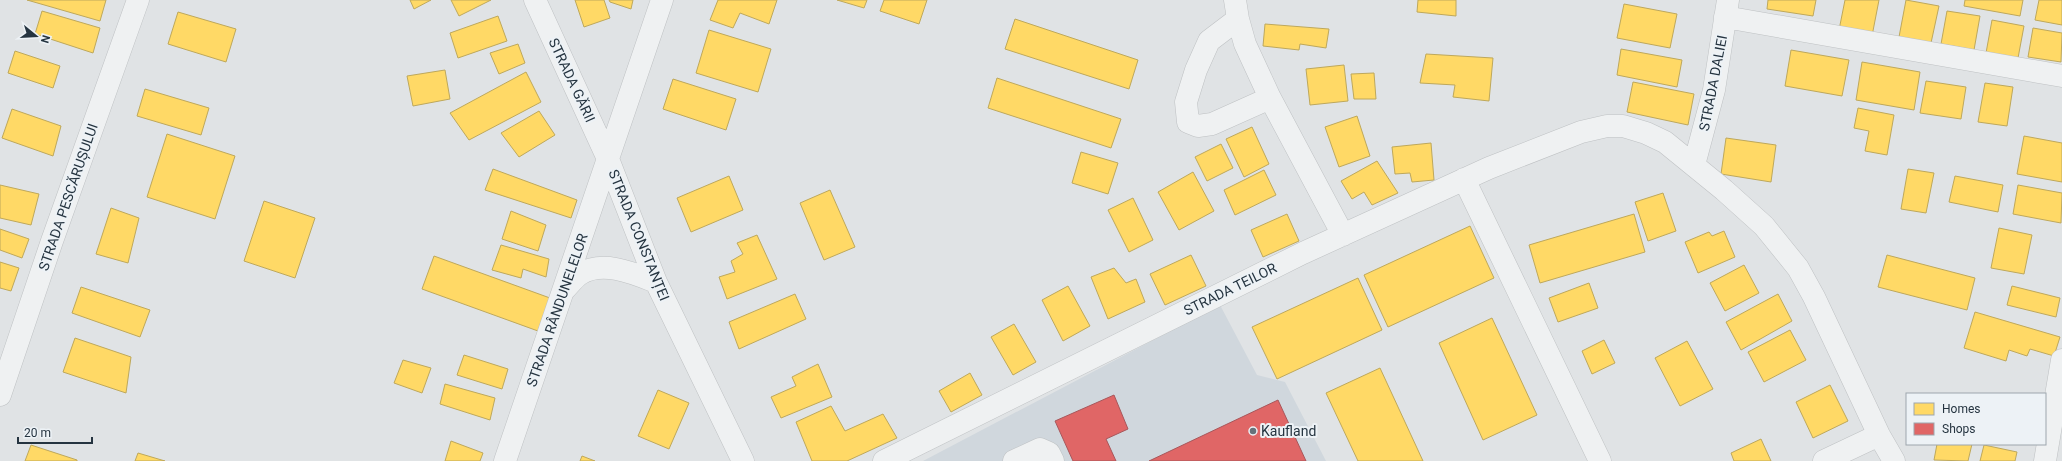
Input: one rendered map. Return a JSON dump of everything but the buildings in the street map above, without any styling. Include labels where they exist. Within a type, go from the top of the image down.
[{"type":"street","name":"STRADA PESCĂRUȘULUI","points":[[0,395],[52,241],[138,0]]},
{"type":"street","name":"STRADA GĂRII","points":[[535,0],[608,159]]},
{"type":"street","name":"STRADA CONSTANȚEI","points":[[662,0],[608,159],[656,282],[743,461]]},
{"type":"street","points":[[1236,9],[1245,44],[1270,98],[1344,235]]},
{"type":"street","points":[[1236,9],[1209,41],[1196,70],[1186,102],[1188,122],[1198,126],[1212,124],[1270,98]]},
{"type":"street","points":[[1727,9],[2062,76]]},
{"type":"street","name":"STRADA DALIEI","points":[[1694,165],[1714,90],[1727,9]]},
{"type":"street","name":"STRADA TEILOR","points":[[884,461],[1119,343],[1303,253],[1464,179],[1581,132],[1608,126],[1624,126],[1646,133],[1665,142],[1694,165],[1764,226],[1798,268],[1879,435],[1894,461]]},
{"type":"street","name":"STRADA RÂNDUNELELOR","points":[[505,461],[608,159]]},
{"type":"street","points":[[1464,179],[1600,461]]},
{"type":"street","points":[[564,290],[580,274],[594,269],[614,268],[635,273],[656,282]]},
{"type":"street","points":[[2045,461],[2062,360]]},
{"type":"street","points":[[1824,461],[1879,435]]},
{"type":"street","points":[[1014,461],[1040,449],[1049,453],[1053,461]]},
{"type":"shaded area","points":[[1220,305],[1257,375],[1285,382],[1326,461],[923,461]]},
{"type":"place","name":"Kaufland","points":[[1253,431]]}]
